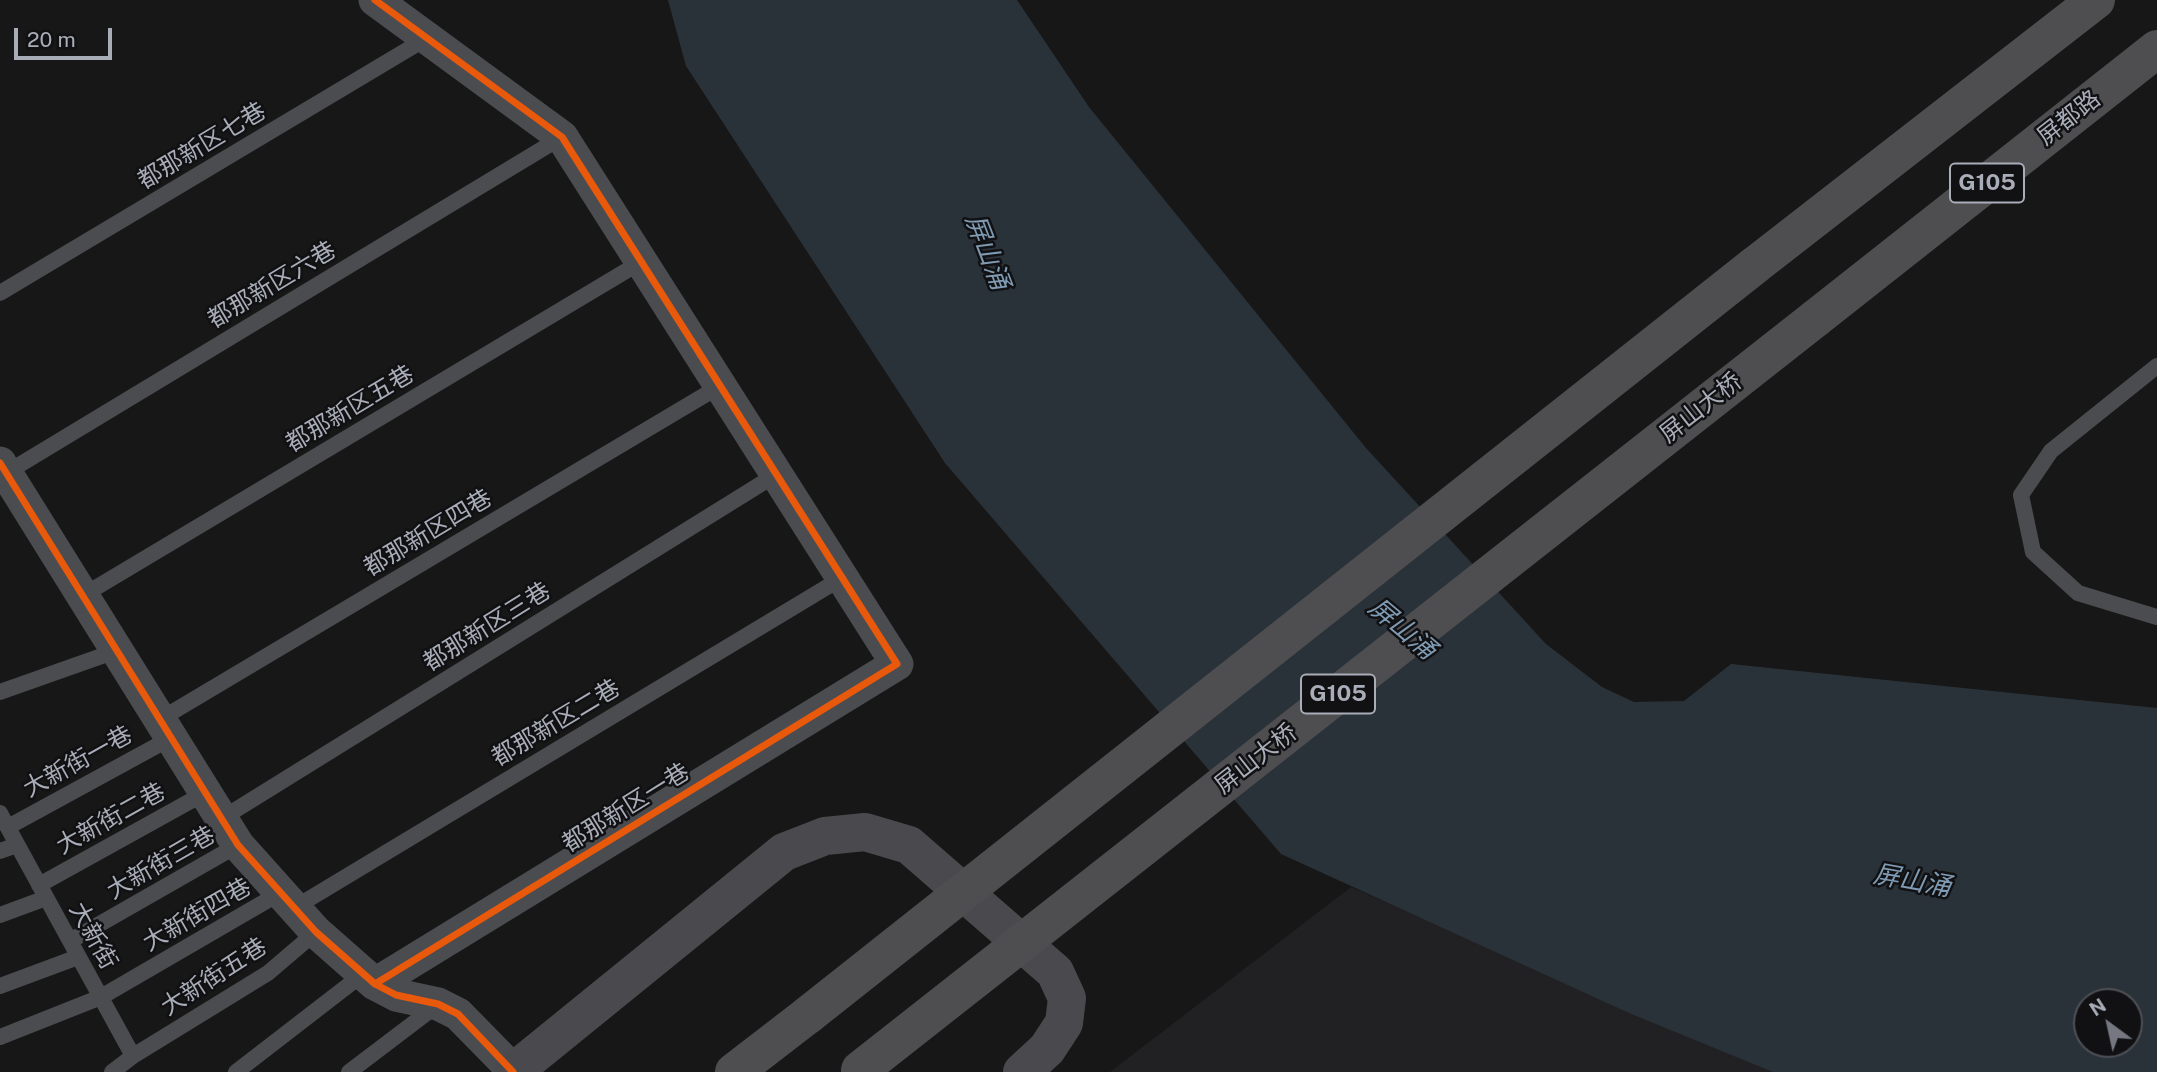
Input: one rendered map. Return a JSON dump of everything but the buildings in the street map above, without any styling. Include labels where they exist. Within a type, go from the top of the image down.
[{"type":"highway","points":[[734,1072],[1754,266],[2096,0]]},
{"type":"highway","name":"屏都路","points":[[1816,318],[2157,49]]},
{"type":"highway","name":"屏山大桥","points":[[859,1071],[1816,318]]},
{"type":"street","points":[[375,0],[562,137],[842,578]]},
{"type":"street","points":[[3,468],[221,819],[287,901],[316,932],[369,979],[396,995],[438,1004],[458,1014],[514,1072],[784,852],[825,836],[865,832],[909,845],[1055,972],[1067,998],[1064,1023],[1047,1049],[1023,1072]]},
{"type":"street","name":"都那新区一巷","points":[[369,979],[897,664],[842,578]]},
{"type":"lane","name":"都那新区七巷","points":[[0,293],[427,38]]},
{"type":"lane","name":"都那新区六巷","points":[[3,468],[562,137]]},
{"type":"lane","name":"都那新区五巷","points":[[82,596],[641,262]]},
{"type":"lane","points":[[2157,366],[2050,451],[2021,495],[2032,552],[2078,593],[2157,617]]},
{"type":"lane","name":"都那新区四巷","points":[[165,729],[720,386]]},
{"type":"lane","name":"都那新区三巷","points":[[221,819],[776,474]]},
{"type":"lane","name":"都那新区二巷","points":[[287,901],[842,578]]},
{"type":"lane","points":[[0,692],[116,651]]},
{"type":"lane","name":"大新街一巷","points":[[4,820],[165,729]]},
{"type":"lane","name":"大新街二巷","points":[[0,915],[43,892],[221,819]]},
{"type":"lane","name":"大新街三巷","points":[[70,941],[221,819]]},
{"type":"lane","name":"大新街","points":[[4,820],[133,1056]]},
{"type":"lane","points":[[0,851],[17,845]]},
{"type":"lane","name":"大新街四巷","points":[[0,1037],[101,997],[287,901]]},
{"type":"lane","name":"大新街五巷","points":[[133,1056],[268,973],[316,932]]},
{"type":"lane","points":[[0,986],[78,957]]},
{"type":"lane","points":[[236,1072],[369,979]]},
{"type":"lane","points":[[349,1072],[438,1004]]},
{"type":"lane","points":[[112,1072],[133,1056]]},
{"type":"shaded area","points":[[1351,887],[1779,1072],[1110,1072]]},
{"type":"water","name":"屏山涌","points":[[668,0],[1017,0],[1089,107],[1366,448],[1546,644],[1602,687],[1634,702],[1684,701],[1731,664],[2157,708],[2157,1072],[1773,1072],[1629,1013],[1281,854],[945,463],[686,66]]},
{"type":"cycle path","points":[[375,0],[562,137],[897,664],[375,984]]},
{"type":"cycle path","points":[[0,463],[238,845],[316,932],[375,984],[396,995],[438,1004],[458,1014],[513,1072]]}]
